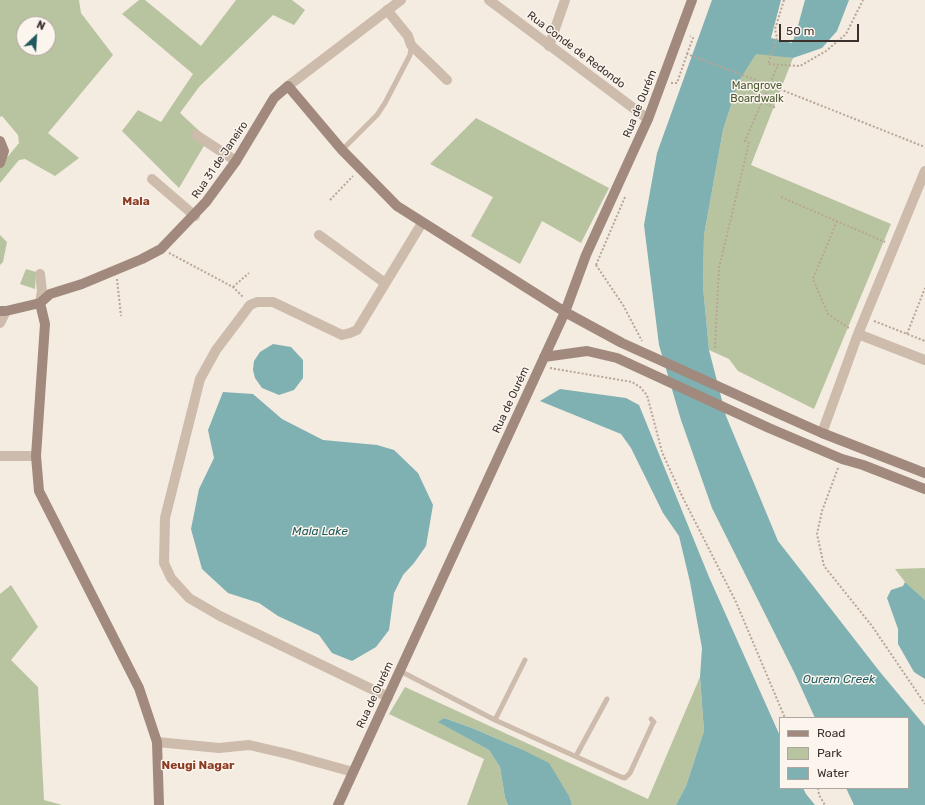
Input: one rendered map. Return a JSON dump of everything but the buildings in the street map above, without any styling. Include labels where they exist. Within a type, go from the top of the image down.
[{"type":"street","name":"Rua 31 de Janeiro","points":[[40,303],[50,294],[82,284],[142,259],[161,249],[195,216],[206,202],[236,161],[274,98],[401,0]]},
{"type":"street","name":"Rua Conde de Redondo","points":[[489,0],[648,118]]},
{"type":"street","points":[[550,46],[565,0]]},
{"type":"street","name":"Rua de Ourém","points":[[338,805],[565,312],[586,255],[648,118],[692,0]]},
{"type":"street","points":[[387,10],[408,36],[411,45],[447,80]]},
{"type":"street","points":[[288,86],[342,150],[397,206],[565,312],[622,343],[822,433],[925,472]]},
{"type":"street","points":[[196,135],[236,161]]},
{"type":"street","points":[[0,141],[4,151],[0,163]]},
{"type":"street","points":[[822,433],[858,334],[866,318],[925,170]]},
{"type":"street","points":[[152,179],[195,216]]},
{"type":"street","points":[[388,697],[220,616],[189,598],[171,578],[164,563],[165,518],[200,379],[216,350],[250,305],[257,302],[273,302],[342,335],[350,334],[357,330],[422,223]]},
{"type":"street","points":[[319,235],[385,283]]},
{"type":"street","points":[[40,274],[42,291],[40,303],[45,324],[36,456],[39,491],[139,688],[157,742],[159,805]]},
{"type":"street","points":[[0,323],[3,311],[40,303]]},
{"type":"street","points":[[858,334],[925,360]]},
{"type":"street","points":[[544,357],[587,350],[617,358],[769,428],[842,459],[863,465],[925,489]]},
{"type":"street","points":[[863,465],[869,451]]},
{"type":"street","points":[[0,456],[36,456]]},
{"type":"street","points":[[157,742],[219,748],[249,745],[353,772]]},
{"type":"lane","points":[[342,150],[377,115],[385,103],[410,56],[411,45]]},
{"type":"lane","points":[[495,720],[525,660]]},
{"type":"lane","points":[[400,671],[495,720],[625,778],[630,773],[654,722],[651,719]]},
{"type":"lane","points":[[576,756],[606,699]]},
{"type":"path","points":[[784,0],[775,29],[777,38],[768,64],[800,66],[826,51],[846,34],[863,0]]},
{"type":"path","points":[[670,83],[677,83],[686,54],[693,38],[688,35]]},
{"type":"path","points":[[686,54],[782,90],[925,147]]},
{"type":"path","points":[[715,348],[719,268],[749,143],[746,141],[778,65]]},
{"type":"path","points":[[762,102],[776,108]]},
{"type":"path","points":[[330,200],[355,174]]},
{"type":"path","points":[[781,197],[895,246]]},
{"type":"path","points":[[837,221],[813,279],[828,314],[858,334]]},
{"type":"path","points":[[161,249],[233,287],[250,305]]},
{"type":"path","points":[[586,255],[596,265],[622,305],[642,341]]},
{"type":"path","points":[[233,287],[249,273]]},
{"type":"path","points":[[117,277],[121,316]]},
{"type":"path","points":[[907,334],[925,288]]},
{"type":"path","points":[[866,318],[925,341]]},
{"type":"path","points":[[540,367],[632,382],[640,387],[647,395],[662,452],[682,496],[736,602],[785,717]]},
{"type":"path","points":[[842,459],[822,511],[817,534],[824,566],[872,626],[925,704]]},
{"type":"path","points":[[818,789],[819,795],[825,805]]},
{"type":"green space","points":[[0,0],[79,0],[81,13],[113,55],[48,133],[79,158],[55,176],[25,159],[19,160],[0,183],[0,166],[19,143],[18,135],[2,116],[0,117]]},
{"type":"green space","points":[[139,0],[145,0],[201,46],[236,0],[292,0],[305,10],[294,25],[273,15],[199,87],[180,113],[208,139],[179,188],[122,131],[138,110],[161,122],[193,74],[122,14]]},
{"type":"green space","name":"Mangrove Boardwalk","points":[[756,53],[793,58],[751,165],[891,224],[814,409],[738,371],[729,359],[709,350],[703,287],[704,235],[723,130],[739,81]]},
{"type":"green space","points":[[476,118],[609,188],[581,243],[542,221],[520,264],[471,236],[493,197],[430,164]]},
{"type":"green space","points":[[0,235],[7,242],[3,262],[0,265]]},
{"type":"green space","points":[[26,269],[36,272],[35,289],[20,284]]},
{"type":"green space","points":[[925,568],[925,600],[905,582],[895,569]]},
{"type":"green space","points":[[11,585],[38,627],[11,660],[38,687],[44,800],[62,805],[0,805],[0,594]]},
{"type":"green space","points":[[700,677],[704,731],[686,786],[676,805],[572,805],[570,798],[521,749],[444,718],[439,722],[489,750],[500,767],[505,798],[508,805],[467,805],[484,759],[389,714],[405,687],[648,799]]},
{"type":"water","name":"Ourem Creek","points":[[712,0],[781,0],[771,38],[792,43],[805,0],[849,0],[837,31],[822,48],[793,58],[756,54],[739,81],[723,130],[704,235],[703,287],[709,350],[726,416],[778,541],[880,672],[925,726],[925,805],[854,805],[846,789],[909,789],[909,717],[815,717],[795,674],[712,508],[681,420],[659,345],[644,225],[657,153]]},
{"type":"water","points":[[273,344],[291,347],[303,360],[303,378],[294,390],[279,395],[262,388],[255,378],[253,370],[254,361],[260,352]]},
{"type":"water","points":[[560,389],[626,398],[639,405],[709,577],[779,734],[779,789],[804,789],[815,805],[676,805],[686,786],[704,731],[700,677],[702,648],[690,582],[679,536],[663,513],[631,448],[621,434],[540,401]]},
{"type":"water","name":"Mala Lake","points":[[223,392],[253,394],[282,419],[323,440],[377,445],[394,450],[418,473],[433,505],[426,546],[403,575],[394,593],[389,630],[376,647],[352,661],[332,653],[319,635],[278,616],[259,603],[228,593],[202,569],[191,529],[199,489],[214,458],[208,430]]},
{"type":"water","points":[[905,582],[925,600],[925,679],[914,672],[898,644],[898,629],[887,598],[891,590],[903,586]]},
{"type":"water","points":[[444,718],[521,749],[549,763],[570,798],[572,805],[508,805],[505,798],[500,767],[489,750],[438,722]]},
{"type":"district","name":"Mala","points":[[136,202]]},
{"type":"district","name":"Neugi Nagar","points":[[198,766]]}]
